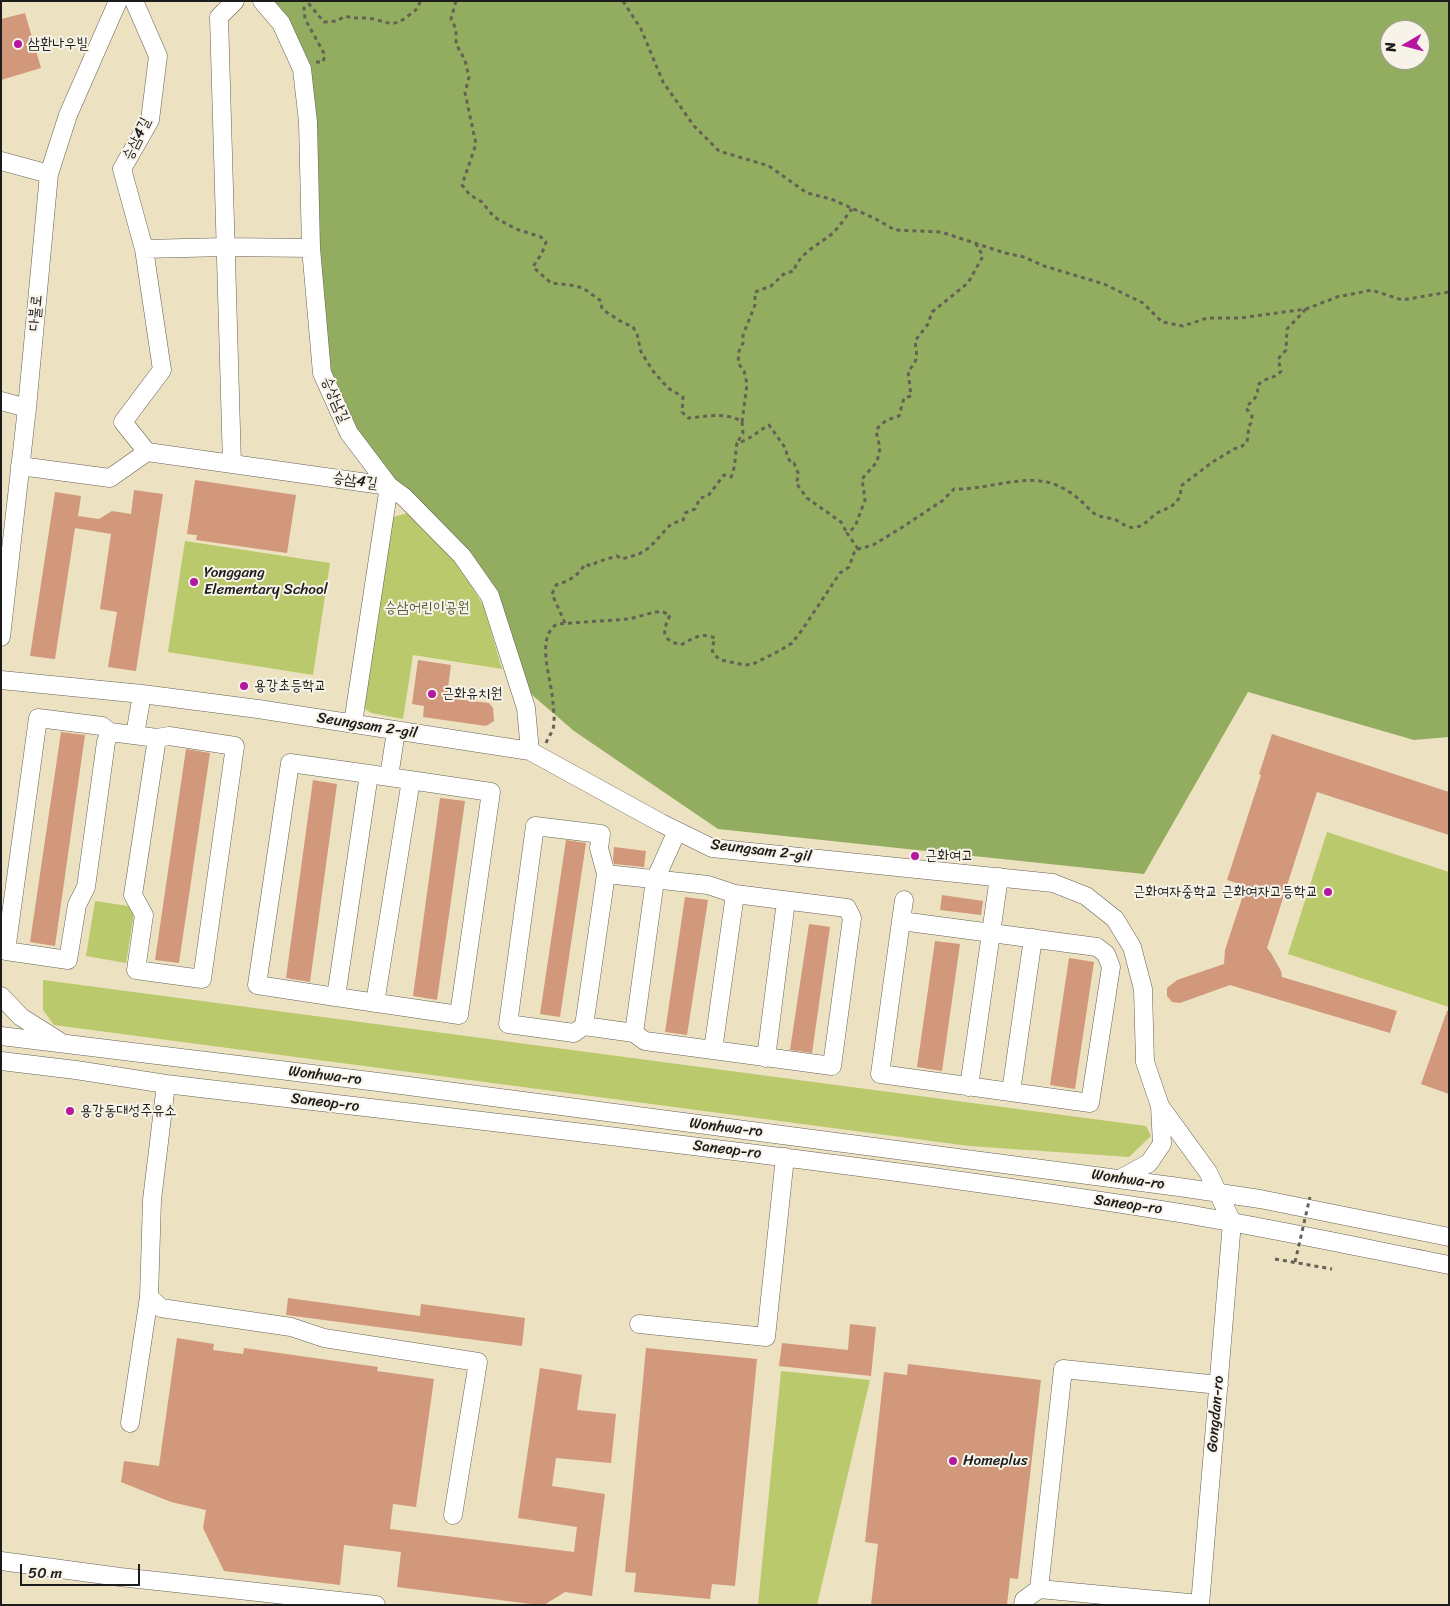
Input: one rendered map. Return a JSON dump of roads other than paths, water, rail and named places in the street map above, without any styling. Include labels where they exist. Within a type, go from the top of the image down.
[{"type":"street","name":"다불로","points":[[1,637],[27,408],[49,174],[68,115],[118,1]]},
{"type":"street","name":"승삼4길","points":[[134,1],[158,56],[150,120],[122,169],[144,249],[162,370],[123,422],[147,452],[389,486]]},
{"type":"street","points":[[232,464],[219,16],[235,1]]},
{"type":"street","name":"승상남길","points":[[262,1],[281,23],[302,69],[308,122],[311,248],[322,373],[348,432],[389,486],[404,497],[462,556],[490,596],[526,708],[536,754]]},
{"type":"street","points":[[1,161],[49,174]]},
{"type":"street","points":[[144,249],[226,247],[311,248]]},
{"type":"street","points":[[1,401],[27,408]]},
{"type":"street","points":[[20,466],[110,478],[147,452]]},
{"type":"street","points":[[353,723],[389,486]]},
{"type":"street","name":"Seungsam 2-gil","points":[[1,680],[142,694],[353,723],[536,754],[712,848],[1053,883],[1086,896],[1115,919],[1132,948],[1143,989],[1146,1062],[1160,1106],[1208,1172],[1232,1222]]},
{"type":"street","points":[[135,734],[142,694]]},
{"type":"street","points":[[110,732],[106,742],[86,887],[77,905],[68,960],[6,952],[38,718],[102,726],[110,732],[157,738],[169,736],[235,746],[202,979],[136,970],[144,915],[133,895],[157,738]]},
{"type":"street","points":[[389,777],[396,731]]},
{"type":"street","points":[[290,763],[389,777],[491,792],[459,1015],[257,985],[290,763]]},
{"type":"street","points":[[336,997],[369,774]]},
{"type":"street","points":[[375,1002],[411,780]]},
{"type":"street","points":[[584,1026],[606,874],[599,848],[601,834],[535,826],[508,1024],[574,1033],[584,1026],[634,1033],[645,1041],[832,1066],[852,918],[847,908],[735,894],[708,885],[606,874]]},
{"type":"street","points":[[634,1033],[655,880],[677,831]]},
{"type":"street","points":[[968,1086],[999,877]]},
{"type":"street","points":[[713,1050],[735,894]]},
{"type":"street","points":[[901,921],[1097,947],[1106,954],[1111,967],[1090,1103],[880,1074],[901,921],[904,900]]},
{"type":"street","points":[[766,1058],[786,901]]},
{"type":"street","points":[[1011,1092],[1033,938]]},
{"type":"street","points":[[1,996],[21,1017],[63,1044]]},
{"type":"street","name":"Wonhwa-ro","points":[[1,1036],[378,1082],[1218,1192],[1449,1237]]},
{"type":"street","name":"Saneop-ro","points":[[1,1061],[166,1084],[785,1157],[1232,1222],[1449,1265]]},
{"type":"street","points":[[130,1423],[149,1296],[152,1200],[166,1084]]},
{"type":"street","points":[[1120,1179],[1149,1163],[1162,1144],[1160,1106]]},
{"type":"street","points":[[639,1324],[766,1337],[785,1157]]},
{"type":"street","name":"Gongdan-ro","points":[[1200,1604],[1232,1222]]},
{"type":"street","points":[[149,1296],[161,1308],[291,1327],[324,1338],[478,1362],[453,1515]]},
{"type":"street","points":[[1039,1589],[1063,1369],[1219,1385]]},
{"type":"street","points":[[1,1561],[120,1577],[376,1605]]},
{"type":"street","points":[[1023,1605],[1024,1600],[1039,1589],[1200,1604]]},
{"type":"place","name":"삼환나우빌","points":[[18,44]]},
{"type":"place","name":"Yonggang Elementary School","points":[[194,582]]},
{"type":"place","name":"용강초등학교","points":[[244,686]]},
{"type":"place","name":"근화유치원","points":[[432,694]]},
{"type":"place","name":"근화여고","points":[[915,856]]},
{"type":"place","name":"근화여자중학교 근화여자고등학교","points":[[1328,892]]},
{"type":"place","name":"용강동대성주유소","points":[[70,1111]]},
{"type":"place","name":"Homeplus","points":[[953,1461]]},
{"type":"park label","name":"승삼어린이공원","points":[[427,608]]}]
